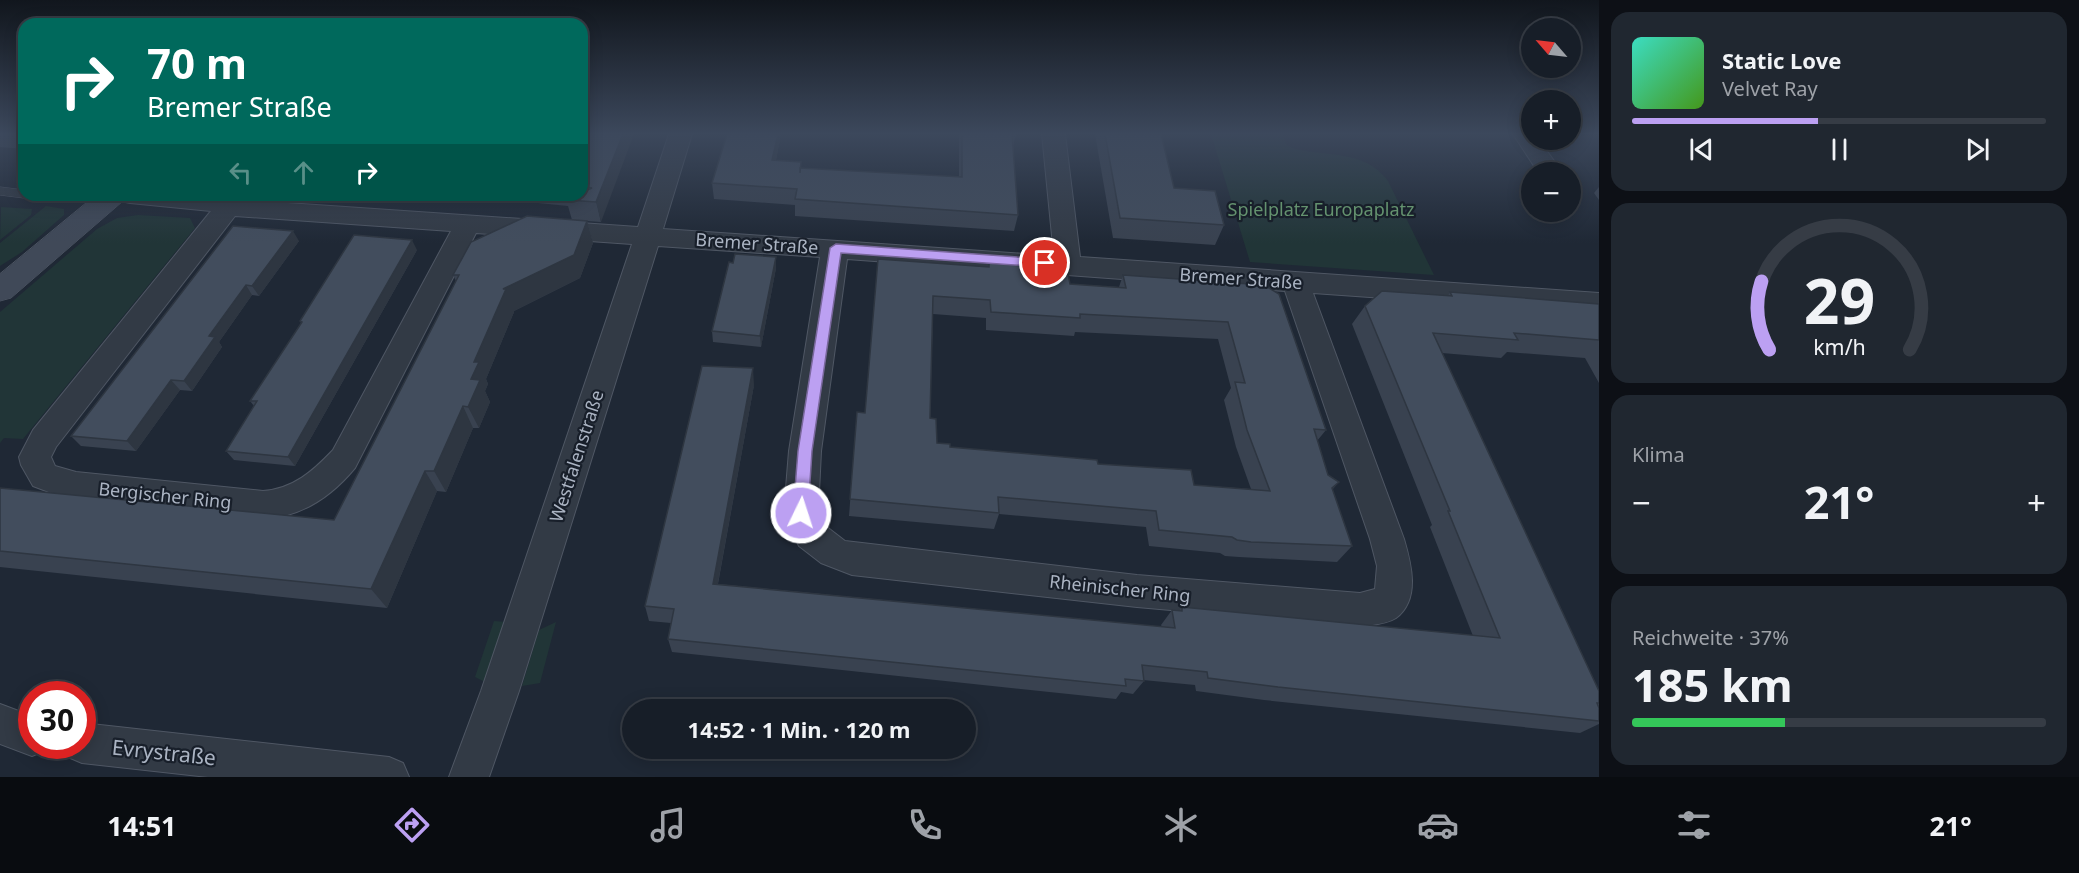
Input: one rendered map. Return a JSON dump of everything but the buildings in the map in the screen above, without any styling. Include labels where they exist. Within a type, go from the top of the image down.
[{"type":"street","name":"Westfalenstraße","points":[[469,777],[500,691],[669,170]]},
{"type":"street","points":[[1057,170],[1068,265]]},
{"type":"street","points":[[0,290],[106,201]]},
{"type":"street","name":"Bremer Straße","points":[[199,201],[228,207],[1599,303]]},
{"type":"street","name":"Bergischer Ring","points":[[228,207],[37,449],[36,465],[45,478],[76,486],[270,506],[286,503],[315,487],[344,459],[468,223]]},
{"type":"street","name":"Rheinischer Ring","points":[[836,248],[805,451],[801,513],[811,535],[833,552],[852,559],[1137,591],[1360,610],[1383,606],[1393,595],[1394,566],[1388,539],[1296,282]]},
{"type":"street","points":[[0,724],[18,731]]},
{"type":"street","name":"Evrystraße","points":[[96,745],[389,777]]},
{"type":"green space","name":"Spielplatz Europaplatz","points":[[1222,170],[1378,170],[1388,181],[1434,275],[1250,262]]},
{"type":"green space","points":[[46,206],[64,209],[64,215],[22,252],[0,266],[0,243]]},
{"type":"green space","points":[[1,207],[32,209],[31,215],[0,240]]},
{"type":"green space","points":[[138,215],[190,218],[195,228],[23,439],[4,438],[0,443],[0,312],[97,229],[117,218]]},
{"type":"green space","points":[[494,621],[506,622],[485,682],[475,677]]},
{"type":"green space","points":[[556,622],[540,683],[522,686],[539,630]]},
{"type":"route","points":[[801,513],[805,451],[836,248],[1045,263]]}]
